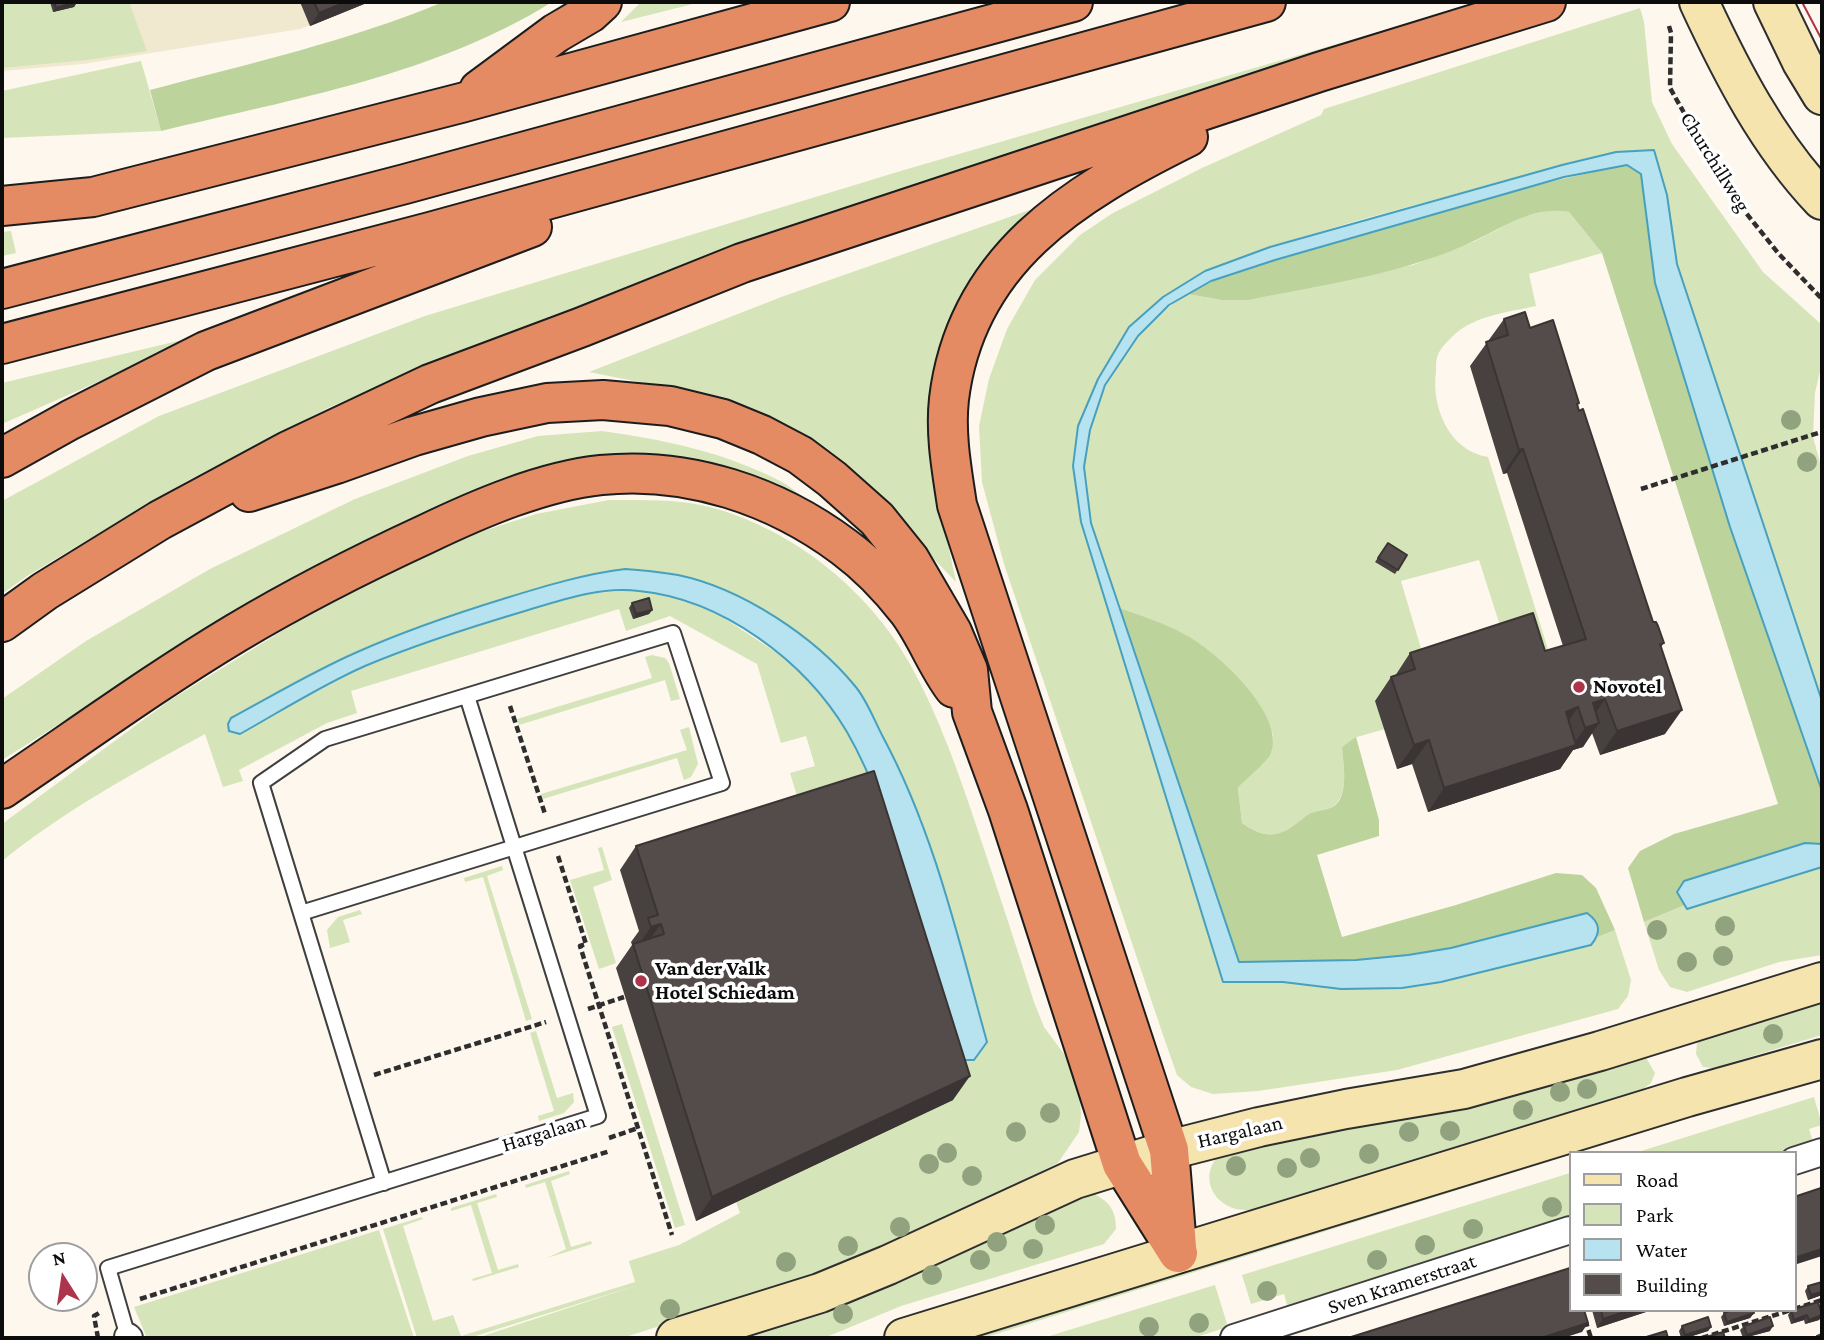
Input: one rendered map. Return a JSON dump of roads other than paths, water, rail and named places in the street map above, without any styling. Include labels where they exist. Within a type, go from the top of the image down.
[{"type":"highway","points":[[461,103],[602,2]]},
{"type":"highway","points":[[2,206],[93,197],[461,103],[830,2]]},
{"type":"highway","points":[[2,289],[405,184],[1073,2]]},
{"type":"highway","points":[[2,344],[761,142],[1266,2]]},
{"type":"highway","points":[[2,622],[160,520],[288,451],[430,384],[742,263],[1319,72],[1546,2]]},
{"type":"highway","points":[[1178,1253],[1169,1150],[957,505],[949,451],[949,400],[960,348],[982,299],[1014,255],[1052,216],[1128,166],[1319,72]]},
{"type":"highway","points":[[2,458],[206,351],[761,142]]},
{"type":"highway","points":[[160,520],[414,436],[547,403],[603,400],[684,410],[723,419],[800,455],[877,519],[910,560],[952,632],[968,670],[972,712],[1008,810],[1122,1164],[1178,1253]]},
{"type":"highway","points":[[2,789],[235,634],[349,569],[464,516],[549,486],[601,475],[649,475],[690,479],[736,490],[775,504],[811,524],[847,549],[908,611],[947,678],[972,712]]},
{"type":"main road","points":[[1699,2],[1730,67],[1761,120],[1801,177],[1822,200]]},
{"type":"main road","points":[[1773,2],[1802,62],[1822,95]]},
{"type":"main road","name":"Hargalaan","points":[[676,1338],[820,1293],[888,1265],[1040,1194],[1122,1164],[1259,1127],[1464,1089],[1600,1051],[1822,982]]},
{"type":"main road","points":[[904,1338],[1687,1097],[1822,1059]]},
{"type":"street","points":[[1796,1160],[1822,1152]]},
{"type":"street","name":"Sven Kramerstraat","points":[[1240,1337],[1568,1231]]},
{"type":"lane","points":[[301,913],[722,783],[673,633],[325,739],[261,783],[301,913],[353,1081],[384,1182]]},
{"type":"lane","name":"Hargalaan","points":[[128,1338],[107,1268],[598,1116],[467,696]]},
{"type":"water","points":[[1654,150],[1667,195],[1677,264],[1822,701],[1822,791],[1730,527],[1655,283],[1641,174],[1627,165],[1564,177],[1275,260],[1211,281],[1169,305],[1138,336],[1105,385],[1090,430],[1084,467],[1091,523],[1239,962],[1356,960],[1408,955],[1451,948],[1587,913],[1597,924],[1598,932],[1591,945],[1441,982],[1402,988],[1341,989],[1283,982],[1223,982],[1081,522],[1073,466],[1078,426],[1098,379],[1129,327],[1163,297],[1205,271],[1270,247],[1562,165],[1616,152]]},
{"type":"water","points":[[625,569],[678,575],[702,581],[751,603],[798,632],[819,649],[859,692],[901,773],[917,810],[943,886],[987,1042],[974,1060],[964,1060],[890,832],[867,771],[847,732],[829,706],[785,658],[730,620],[701,606],[670,596],[625,590],[596,592],[567,599],[464,630],[385,658],[333,681],[240,734],[229,731],[231,718],[323,668],[392,637],[535,589]]},
{"type":"water","points":[[1805,843],[1822,844],[1822,867],[1687,909],[1677,892],[1684,881]]},
{"type":"tram line","points":[[1802,2],[1822,40]]},
{"type":"tram line","points":[[1820,2],[1822,7]]},
{"type":"place","name":"Novotel","points":[[1579,687]]},
{"type":"place","name":"Van der Valk Hotel Schiedam","points":[[641,981]]}]
